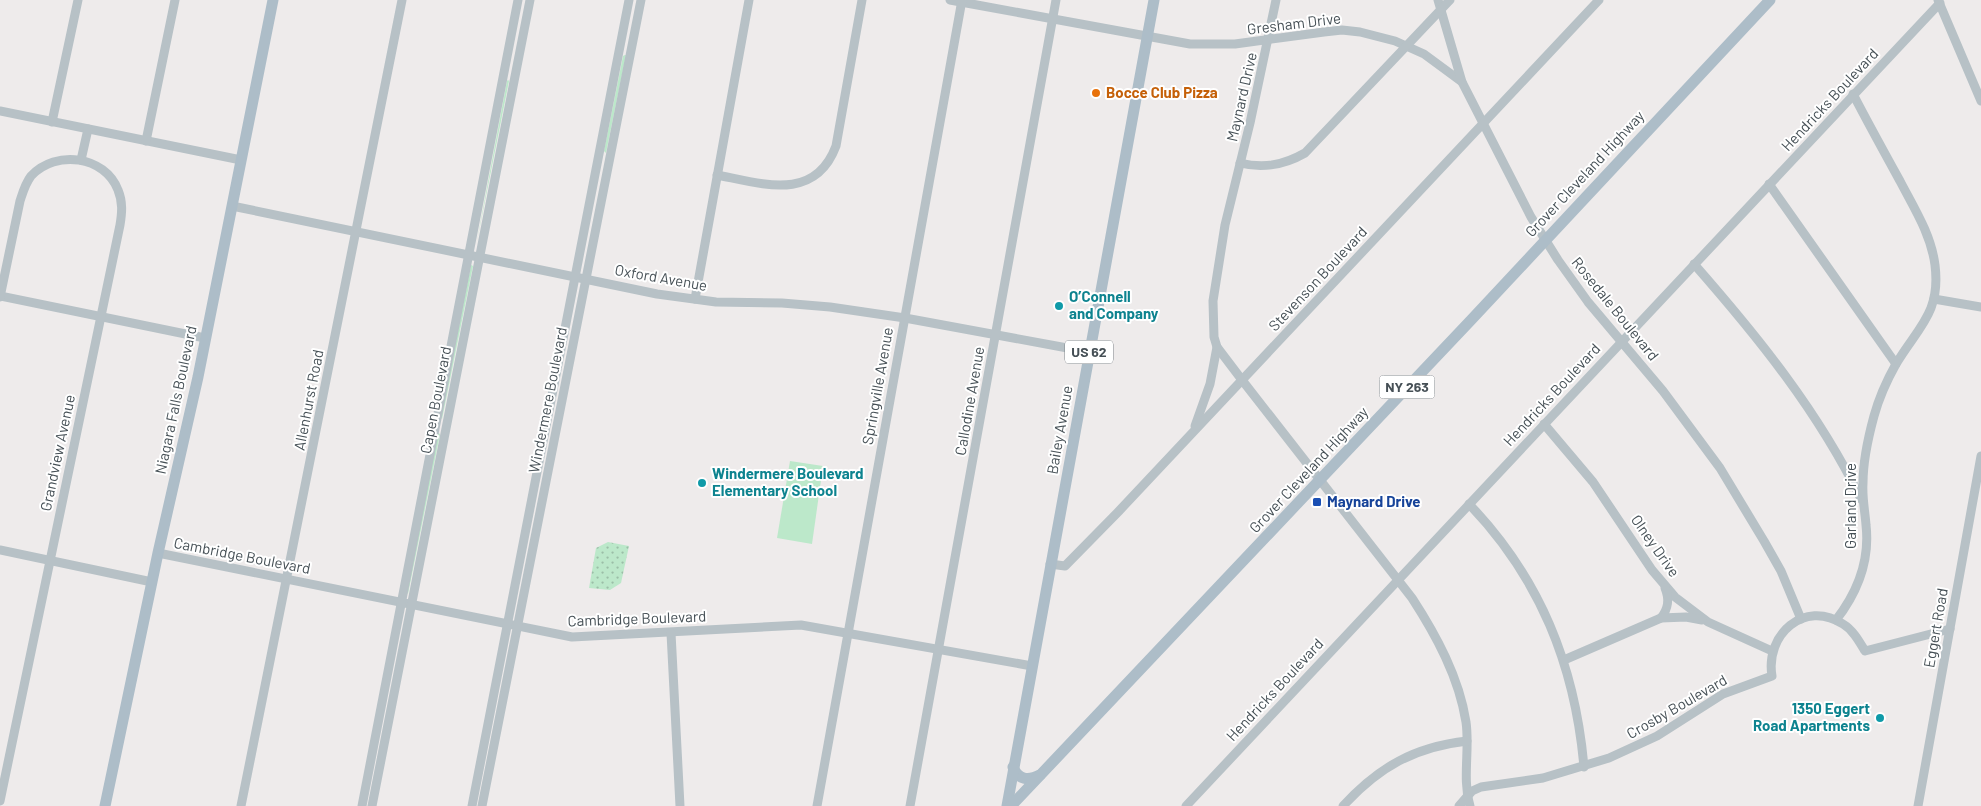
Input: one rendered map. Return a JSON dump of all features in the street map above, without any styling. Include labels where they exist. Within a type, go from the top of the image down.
[{"type":"main road","name":"Niagara Falls Boulevard","points":[[105,806],[158,553],[206,338],[274,0]]},
{"type":"main road","name":"Bailey Avenue","points":[[1007,806],[1154,0]]},
{"type":"main road","name":"Grover Cleveland Highway","points":[[1012,806],[1770,0]]},
{"type":"main road","points":[[1013,767],[1015,772],[1022,778],[1029,779],[1044,773]]},
{"type":"street","points":[[52,122],[78,0]]},
{"type":"street","points":[[146,141],[175,0]]},
{"type":"street","name":"Allenhurst Road","points":[[241,806],[357,233],[402,0]]},
{"type":"street","name":"Capen Boulevard","points":[[362,806],[518,0]]},
{"type":"street","name":"Capen Boulevard","points":[[372,806],[478,257],[530,0]]},
{"type":"street","name":"Windermere Boulevard","points":[[482,806],[512,625],[629,0]]},
{"type":"street","name":"Windermere Boulevard","points":[[472,806],[586,279],[641,0]]},
{"type":"street","points":[[695,299],[749,0]]},
{"type":"street","points":[[717,176],[788,186],[806,182],[822,170],[836,146],[862,0]]},
{"type":"street","name":"Gresham Drive","points":[[950,0],[1190,44],[1212,45],[1268,41],[1342,30],[1378,36],[1406,45],[1424,54],[1462,82]]},
{"type":"street","name":"Callodine Avenue","points":[[910,806],[1056,0]]},
{"type":"street","name":"Maynard Drive","points":[[1276,0],[1227,217],[1217,271],[1213,319],[1214,338],[1217,347],[1398,580],[1424,617],[1445,656],[1460,698],[1467,741],[1465,780],[1470,806]]},
{"type":"street","name":"Rosedale Boulevard","points":[[1438,0],[1462,82],[1484,123],[1510,179],[1545,240],[1583,295],[1683,416],[1738,494],[1780,571],[1801,619]]},
{"type":"street","points":[[1240,163],[1272,166],[1294,160],[1305,153],[1450,0]]},
{"type":"street","name":"Stevenson Boulevard","points":[[1050,564],[1065,566],[1600,0]]},
{"type":"street","name":"Springville Avenue","points":[[816,806],[962,1]]},
{"type":"street","points":[[1939,2],[1981,101]]},
{"type":"street","name":"Hendricks Boulevard","points":[[1186,806],[1939,2]]},
{"type":"street","points":[[1853,94],[1922,221],[1935,264],[1934,299],[1981,307]]},
{"type":"street","points":[[0,111],[241,160]]},
{"type":"street","points":[[88,129],[81,160],[65,159],[47,164],[32,175],[27,182],[20,201],[0,296],[206,338]]},
{"type":"street","name":"Grandview Avenue","points":[[0,801],[120,225],[121,200],[118,190],[110,177],[94,164],[81,160]]},
{"type":"street","points":[[1769,184],[1896,364]]},
{"type":"street","name":"Oxford Avenue","points":[[232,206],[657,294],[716,302],[814,305],[905,318],[1089,352]]},
{"type":"street","points":[[1694,264],[1775,361],[1814,416],[1845,466],[1863,501]]},
{"type":"street","name":"Garland Drive","points":[[1836,620],[1851,598],[1862,569],[1867,538],[1863,501],[1864,466],[1875,413],[1896,364],[1926,320],[1934,299]]},
{"type":"street","name":"Maynard Drive","points":[[1193,431],[1210,384],[1217,347]]},
{"type":"street","name":"Olney Drive","points":[[1544,424],[1593,482],[1664,586],[1688,608],[1708,622],[1772,651]]},
{"type":"street","name":"Eggert Road","points":[[1918,806],[1981,456]]},
{"type":"street","points":[[1845,466],[1855,468],[1864,466]]},
{"type":"street","points":[[1469,504],[1488,524],[1520,567],[1545,612],[1564,660],[1578,713],[1584,767]]},
{"type":"street","points":[[0,550],[152,582]]},
{"type":"street","name":"Cambridge Boulevard","points":[[158,553],[572,637],[801,625],[1032,666]]},
{"type":"street","points":[[1564,660],[1660,618],[1665,613],[1667,606],[1668,598],[1664,586]]},
{"type":"street","points":[[1801,619],[1820,616],[1836,620],[1851,630],[1865,651],[1950,629]]},
{"type":"street","points":[[1660,618],[1686,617],[1708,622]]},
{"type":"street","name":"Crosby Boulevard","points":[[1459,806],[1467,796],[1481,787],[1543,778],[1609,758],[1657,736],[1723,694],[1772,676],[1770,666],[1772,651],[1780,634],[1787,627],[1801,619]]},
{"type":"street","points":[[671,633],[680,806]]},
{"type":"street","points":[[1343,806],[1371,778],[1398,760],[1430,747],[1467,741]]},
{"type":"green space","points":[[626,55],[606,153],[604,151],[623,56]]},
{"type":"green space","points":[[507,81],[509,81],[476,246]]},
{"type":"green space","points":[[471,265],[473,266],[442,419],[441,418]]},
{"type":"green space","points":[[438,433],[440,434],[408,594],[407,593]]},
{"type":"green space","points":[[790,461],[823,466],[812,544],[777,538]]},
{"type":"green space","points":[[608,542],[629,546],[621,583],[610,590],[589,588],[596,548]]},
{"type":"place","name":"Bocce Club Pizza","points":[[1096,93]]},
{"type":"place","name":"O’Connell and Company","points":[[1059,306]]},
{"type":"place","name":"Windermere Boulevard Elementary School","points":[[702,483]]},
{"type":"place","name":"Maynard Drive","points":[[1317,502]]},
{"type":"place","name":"1350 Eggert Road Apartments","points":[[1880,718]]}]
